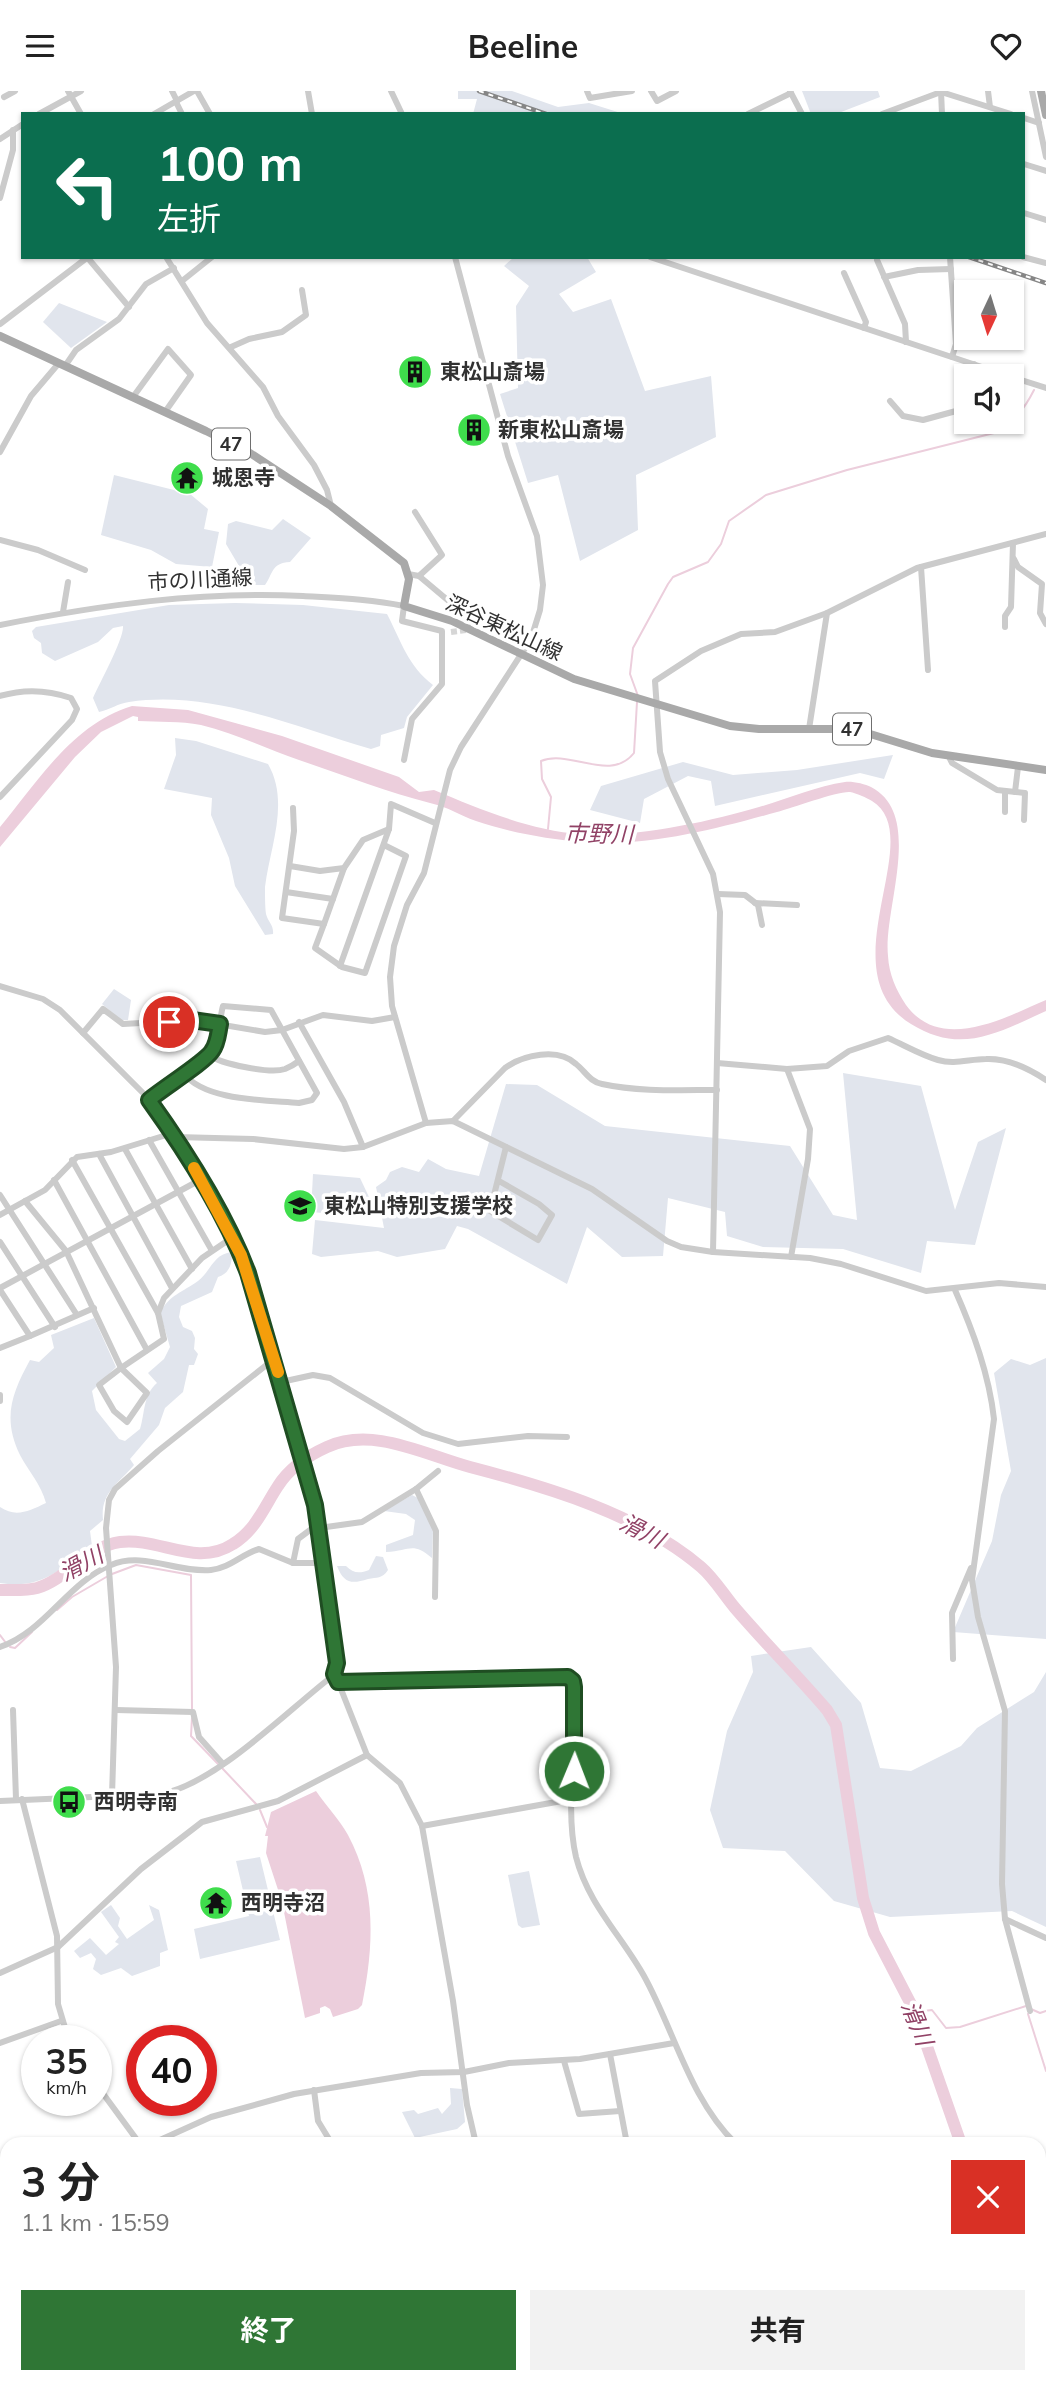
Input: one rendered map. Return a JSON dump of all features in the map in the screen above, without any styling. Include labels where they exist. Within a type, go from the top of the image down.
[{"type":"main road","points":[[1041,91],[1046,115]]},
{"type":"main road","name":"47","points":[[0,336],[250,453],[331,506],[400,559],[408,574]]},
{"type":"main road","points":[[404,606],[408,574]]},
{"type":"main road","name":"深谷東松山線","points":[[404,606],[448,619],[567,677],[730,726],[869,732],[949,757],[1046,770]]},
{"type":"street","points":[[4,97],[15,91]]},
{"type":"street","points":[[42,112],[70,94],[81,91]]},
{"type":"street","points":[[172,91],[181,112]]},
{"type":"street","points":[[158,112],[196,91],[209,112]]},
{"type":"street","points":[[308,91],[312,112]]},
{"type":"street","points":[[391,91],[401,112]]},
{"type":"street","points":[[587,91],[590,98],[632,91]]},
{"type":"street","points":[[651,91],[657,101],[676,91]]},
{"type":"street","points":[[941,91],[942,112]]},
{"type":"street","points":[[887,112],[941,91],[1005,112]]},
{"type":"street","points":[[988,91],[990,107]]},
{"type":"street","points":[[1032,91],[1046,157]]},
{"type":"street","points":[[752,112],[791,92],[801,112]]},
{"type":"street","points":[[70,94],[79,112]]},
{"type":"street","points":[[1025,118],[1039,123]]},
{"type":"street","points":[[0,139],[21,125]]},
{"type":"street","points":[[0,198],[13,150],[13,130]]},
{"type":"street","points":[[1025,164],[1046,171]]},
{"type":"street","points":[[1025,213],[1046,221]]},
{"type":"street","points":[[1025,258],[1046,263]]},
{"type":"street","points":[[0,324],[84,259]]},
{"type":"street","points":[[89,259],[129,307]]},
{"type":"street","points":[[167,259],[207,323],[231,347],[263,387],[278,416],[314,465],[327,490],[331,506]]},
{"type":"street","points":[[182,281],[210,259]]},
{"type":"street","points":[[426,1123],[395,1017],[390,977],[394,946],[407,905],[424,873],[447,781],[461,747],[522,654],[540,610],[543,585],[541,554],[497,420],[456,259]]},
{"type":"street","points":[[656,259],[974,364]]},
{"type":"street","points":[[950,259],[956,344],[952,357]]},
{"type":"street","points":[[877,260],[905,324],[906,342]]},
{"type":"street","points":[[0,451],[31,396],[76,350],[119,319],[146,284],[173,268]]},
{"type":"street","points":[[884,277],[918,270],[951,269]]},
{"type":"street","points":[[844,273],[866,322],[864,328]]},
{"type":"street","points":[[231,347],[294,326],[306,315],[302,289]]},
{"type":"street","points":[[133,397],[168,349],[191,375],[165,412]]},
{"type":"street","points":[[1024,381],[1046,388]]},
{"type":"street","points":[[890,401],[903,416],[923,420],[954,412]]},
{"type":"street","points":[[415,512],[442,555],[419,576]]},
{"type":"street","points":[[713,1252],[718,894],[700,842],[682,810],[660,752],[655,681],[701,651],[741,634],[775,632],[827,613],[921,567],[1046,534]]},
{"type":"street","points":[[0,540],[38,550],[85,570]]},
{"type":"street","points":[[1004,627],[1005,616],[1011,607],[1013,543]]},
{"type":"street","points":[[1013,557],[1018,567],[1042,584],[1040,613],[1046,624]]},
{"type":"street","points":[[921,567],[923,604],[927,617],[928,670]]},
{"type":"street","points":[[408,574],[419,576],[463,613]]},
{"type":"street","points":[[63,613],[68,582]]},
{"type":"street","name":"市の川通線","points":[[0,623],[162,598],[242,593],[354,599],[404,606]]},
{"type":"street","points":[[404,606],[402,621],[451,632]]},
{"type":"street","points":[[809,729],[827,613]]},
{"type":"street","points":[[404,760],[412,719],[442,684],[442,631]]},
{"type":"street","points":[[0,696],[16,692],[49,693],[71,698],[77,709],[72,720],[0,797]]},
{"type":"street","points":[[949,757],[952,763],[976,779],[1005,792],[1025,793],[1024,820]]},
{"type":"street","points":[[1015,792],[1018,767]]},
{"type":"street","points":[[1005,792],[1005,813]]},
{"type":"street","points":[[340,966],[384,845],[389,829],[391,804],[436,820]]},
{"type":"street","points":[[293,808],[290,866],[282,918],[324,924]]},
{"type":"street","points":[[384,845],[406,856],[365,973],[340,966],[315,948],[344,867],[363,840],[389,829]]},
{"type":"street","points":[[290,866],[320,871],[344,867]]},
{"type":"street","points":[[286,892],[333,899]]},
{"type":"street","points":[[718,894],[745,895],[755,903],[762,925]]},
{"type":"street","points":[[755,903],[797,905]]},
{"type":"street","points":[[0,986],[43,999],[83,1033],[149,1100],[174,1135],[233,1237],[248,1273],[307,1474],[319,1526],[337,1663],[334,1674],[223,1764],[194,1784],[176,1791],[0,1801]]},
{"type":"street","points":[[149,1100],[183,1073],[209,1055],[215,1047],[223,1006],[270,1010],[317,1093],[306,1102],[202,1090],[183,1073]]},
{"type":"street","points":[[83,1033],[103,1009],[123,1024],[185,1019],[265,1032],[282,1030],[323,1015],[372,1021],[395,1017]]},
{"type":"street","points":[[299,1022],[344,1102],[363,1146]]},
{"type":"street","points":[[717,1063],[787,1069],[827,1066],[849,1051],[888,1038],[938,1061],[963,1063],[987,1058],[1010,1062],[1025,1067],[1046,1080]]},
{"type":"street","points":[[209,1055],[221,1062],[273,1070],[285,1069],[299,1061]]},
{"type":"street","points":[[453,1121],[505,1068],[513,1062],[537,1056],[566,1056],[600,1084],[654,1090],[717,1090]]},
{"type":"street","points":[[787,1069],[810,1129],[808,1159],[791,1257]]},
{"type":"street","points":[[0,1215],[45,1190],[72,1160],[125,1149],[149,1140],[174,1135],[253,1139],[327,1149],[363,1146],[426,1123],[453,1121],[592,1189],[667,1241],[713,1252],[791,1257],[841,1264],[926,1291],[955,1290],[999,1283],[1046,1287]]},
{"type":"street","points":[[149,1140],[211,1249]]},
{"type":"street","points":[[499,1181],[539,1204],[552,1215],[538,1240],[490,1211],[506,1147]]},
{"type":"street","points":[[125,1149],[192,1269]]},
{"type":"street","points":[[99,1154],[172,1288]]},
{"type":"street","points":[[25,1201],[66,1251],[121,1368],[147,1393],[127,1422],[114,1411],[99,1385],[121,1368],[146,1350],[164,1339],[158,1313],[72,1160]]},
{"type":"street","points":[[54,1180],[146,1350]]},
{"type":"street","points":[[30,1336],[0,1289],[200,1180]]},
{"type":"street","points":[[0,1195],[77,1315]]},
{"type":"street","points":[[158,1313],[172,1288],[211,1249],[233,1237]]},
{"type":"street","points":[[0,1243],[55,1327]]},
{"type":"street","points":[[955,1290],[976,1341],[992,1394],[994,1419],[972,1580],[978,1617],[1005,1711],[1002,1854],[1005,1919],[1030,2011]]},
{"type":"street","points":[[0,1338],[3,1346],[55,1327],[94,1308]]},
{"type":"street","points":[[111,1796],[116,1648],[106,1528],[110,1500],[115,1489],[274,1359]]},
{"type":"street","points":[[281,1382],[313,1375],[330,1378],[423,1433],[458,1444],[528,1436],[567,1437]]},
{"type":"street","points":[[0,1395],[0,1401]]},
{"type":"street","points":[[293,1563],[298,1539],[319,1526],[362,1522],[416,1489],[438,1471]]},
{"type":"street","points":[[416,1489],[436,1531],[435,1597]]},
{"type":"street","points":[[0,1647],[18,1638],[62,1602],[67,1593],[109,1563],[145,1561],[194,1570],[214,1570],[259,1549],[293,1563],[324,1563]]},
{"type":"street","points":[[953,1659],[952,1613],[973,1563]]},
{"type":"street","points":[[334,1674],[367,1755],[400,1783],[422,1826],[474,2137]]},
{"type":"street","points":[[338,1682],[568,1677],[573,1681],[576,1856],[589,1892],[605,1923],[645,1977],[694,2085],[731,2137]]},
{"type":"street","points":[[13,1710],[19,1799],[58,1947],[57,1989],[63,2025]]},
{"type":"street","points":[[116,1710],[193,1712],[199,1737],[223,1764]]},
{"type":"street","points":[[0,1973],[58,1947],[141,1868],[202,1822],[278,1801],[367,1755]]},
{"type":"street","points":[[422,1826],[573,1799]]},
{"type":"street","points":[[1005,1919],[1046,1938]]},
{"type":"street","points":[[0,2043],[61,2021]]},
{"type":"street","points":[[166,2137],[211,2117],[314,2090],[421,2073],[464,2072],[509,2063],[564,2061],[610,2055],[674,2043]]},
{"type":"street","points":[[610,2055],[625,2137]]},
{"type":"street","points":[[564,2061],[579,2114],[620,2112]]},
{"type":"street","points":[[314,2090],[318,2121],[328,2137]]},
{"type":"street","points":[[112,2106],[135,2137]]},
{"type":"shaded area","points":[[458,91],[512,91],[558,107],[589,103],[618,112],[474,112],[477,99],[458,99]]},
{"type":"shaded area","points":[[802,91],[878,91],[880,97],[841,112],[810,112]]},
{"type":"shaded area","points":[[512,259],[588,259],[596,272],[559,294],[573,312],[611,299],[645,391],[711,376],[716,437],[636,475],[638,530],[580,561],[558,475],[528,483],[500,394],[518,388],[516,306],[529,286],[504,266]]},
{"type":"shaded area","points":[[59,303],[107,322],[71,348],[43,322]]},
{"type":"shaded area","points":[[114,475],[190,494],[208,509],[204,529],[219,532],[212,567],[176,564],[151,550],[101,535]]},
{"type":"shaded area","points":[[283,519],[311,538],[290,562],[279,564],[273,570],[265,585],[235,585],[235,568],[239,566],[226,544],[228,524],[236,521],[272,530]]},
{"type":"shaded area","points":[[169,605],[303,605],[387,614],[411,661],[433,685],[407,717],[404,728],[381,735],[380,746],[371,749],[252,712],[191,701],[129,702],[99,712],[93,698],[116,650],[123,626],[113,628],[98,642],[55,661],[42,653],[41,643],[34,638],[32,631],[36,627]]},
{"type":"shaded area","points":[[132,706],[188,710],[282,736],[399,777],[419,792],[434,790],[506,818],[562,832],[602,835],[671,828],[739,813],[834,784],[855,782],[871,787],[887,800],[896,819],[898,864],[888,936],[888,956],[894,982],[906,1005],[920,1019],[937,1027],[955,1029],[992,1022],[1046,1000],[1046,1011],[995,1033],[963,1039],[946,1038],[911,1024],[887,1001],[877,972],[876,940],[890,844],[887,819],[872,801],[850,792],[730,825],[682,835],[633,842],[570,841],[516,832],[476,821],[213,728],[185,723],[138,721],[138,717],[133,716],[101,732],[75,757],[0,847],[0,827],[58,756],[92,726],[111,714]]},
{"type":"shaded area","points":[[175,738],[196,741],[268,764],[278,794],[277,825],[265,887],[266,914],[273,934],[265,935],[235,886],[229,858],[211,815],[212,798],[164,789],[176,755]]},
{"type":"shaded area","points":[[893,755],[884,779],[860,773],[715,806],[711,781],[688,776],[644,799],[640,823],[590,810],[601,786],[683,762],[733,775],[797,770]]},
{"type":"shaded area","points":[[114,989],[131,1000],[128,1020],[121,1020],[102,1004]]},
{"type":"shaded area","points":[[843,1073],[921,1086],[955,1210],[978,1142],[1006,1128],[975,1245],[927,1241],[921,1273],[843,1249],[763,1247],[727,1236],[725,1212],[668,1198],[663,1256],[622,1257],[587,1227],[567,1284],[468,1229],[457,1226],[445,1249],[397,1257],[378,1251],[321,1257],[312,1254],[315,1220],[384,1228],[376,1187],[386,1180],[390,1172],[402,1167],[419,1172],[428,1159],[446,1169],[479,1176],[506,1084],[537,1085],[605,1126],[790,1146],[833,1215],[857,1220]]},
{"type":"shaded area","points":[[313,1174],[360,1178],[369,1197],[366,1207],[359,1216],[311,1212]]},
{"type":"shaded area","points":[[232,1252],[230,1267],[218,1277],[212,1292],[181,1306],[179,1317],[183,1327],[192,1331],[195,1338],[194,1349],[198,1354],[194,1365],[189,1365],[183,1392],[165,1408],[159,1425],[130,1459],[134,1465],[107,1496],[103,1520],[90,1531],[92,1546],[61,1569],[40,1580],[15,1584],[0,1583],[0,1507],[17,1513],[46,1503],[20,1455],[11,1429],[14,1395],[30,1360],[39,1362],[54,1348],[51,1335],[94,1318],[116,1367],[92,1391],[96,1410],[119,1439],[125,1441],[140,1429],[147,1399],[157,1383],[148,1373],[164,1359],[170,1347],[160,1313],[172,1298],[198,1281],[216,1259]]},
{"type":"shaded area","points":[[1046,1358],[1046,1639],[953,1632],[992,1541],[1001,1495],[1011,1471],[994,1373],[1011,1359],[1030,1365]]},
{"type":"shaded area","points":[[412,1495],[418,1498],[433,1530],[432,1558],[415,1548],[386,1552],[386,1545],[413,1535],[415,1520],[406,1514],[384,1511]]},
{"type":"shaded area","points":[[376,1556],[383,1557],[388,1570],[379,1577],[349,1581],[337,1566],[346,1566],[356,1572],[369,1570]]},
{"type":"shaded area","points":[[811,1647],[861,1703],[880,1768],[911,1771],[961,1746],[977,1728],[1034,1692],[1046,1672],[1046,1927],[1012,1911],[890,1917],[834,1901],[785,1851],[723,1848],[710,1810],[727,1731],[753,1672],[751,1656]]},
{"type":"shaded area","name":"西明寺沼","points":[[316,1791],[345,1829],[364,1876],[370,1919],[369,1962],[362,2005],[358,2009],[333,2017],[330,2009],[325,2006],[320,2008],[320,2013],[305,2018],[282,1902],[266,1853],[268,1836],[265,1836],[271,1812]]},
{"type":"shaded area","points":[[260,1857],[280,1940],[200,1959],[194,1929],[249,1916],[236,1861]]},
{"type":"shaded area","points":[[529,1871],[540,1925],[522,1928],[518,1925],[508,1875]]},
{"type":"shaded area","points":[[111,1905],[120,1918],[118,1926],[127,1939],[154,1920],[149,1905],[159,1910],[168,1950],[160,1953],[160,1966],[132,1976],[121,1968],[101,1975],[93,1969],[96,1959],[91,1953],[80,1958],[74,1951],[90,1938],[106,1955],[119,1944],[115,1942],[119,1937],[101,1912]]},
{"type":"shaded area","points":[[450,2088],[462,2089],[465,2122],[457,2129],[420,2137],[414,2137],[402,2112],[414,2110],[418,2114],[438,2108],[442,2114],[451,2104]]},
{"type":"waterway","points":[[638,696],[630,674],[633,648],[673,577],[708,562],[721,544],[729,521],[766,495],[847,470],[994,433],[1017,415],[1034,390]]},
{"type":"waterway","points":[[548,829],[551,797],[542,779],[541,761],[552,758],[602,766],[624,761],[634,753],[637,702]]},
{"type":"waterway","name":"滑川","points":[[0,1590],[24,1590],[48,1584],[98,1550],[120,1542],[149,1544],[191,1553],[219,1551],[248,1532],[288,1473],[313,1454],[345,1441],[381,1441],[417,1450],[561,1493],[650,1532],[706,1571],[746,1621],[827,1710],[836,1725],[863,1898],[874,1933],[915,2012],[959,2137]]},
{"type":"waterway","points":[[112,1574],[136,1565],[191,1575],[192,1709]]},
{"type":"waterway","points":[[57,1610],[72,1597],[108,1576]]},
{"type":"waterway","points":[[10,1647],[15,1648],[32,1632]]},
{"type":"waterway","points":[[0,1635],[6,1643]]},
{"type":"waterway","points":[[192,1718],[191,1736],[218,1764]]},
{"type":"waterway","points":[[222,1768],[257,1805]]},
{"type":"waterway","points":[[260,1810],[267,1827]]},
{"type":"waterway","points":[[915,2012],[932,2010],[946,2028],[960,2027],[1026,2006]]},
{"type":"waterway","points":[[1031,2009],[1040,2013],[1046,2011]]},
{"type":"waterway","points":[[1028,2014],[1046,2071]]},
{"type":"tunnel","points":[[451,632],[467,630],[469,619],[463,613]]},
{"type":"railway","points":[[479,91],[540,112]]},
{"type":"railway","points":[[975,259],[1046,283]]},
{"type":"slow traffic","points":[[194,1168],[241,1255],[278,1372]]},
{"type":"place","name":"東松山斎場","points":[[415,372]]},
{"type":"place","name":"新東松山斎場","points":[[474,430]]},
{"type":"place","name":"城恩寺","points":[[187,478]]},
{"type":"place","name":"東松山特別支援学校","points":[[300,1206]]},
{"type":"place","name":"西明寺南","points":[[69,1802]]},
{"type":"place","name":"西明寺沼","points":[[216,1903]]},
{"type":"route","points":[[169,1022],[185,1019],[220,1024],[215,1047],[207,1058],[149,1100],[176,1137],[233,1237],[248,1273],[315,1505],[337,1663],[334,1674],[338,1682],[568,1677],[573,1681],[574,1687],[574,1771]]},
{"type":"water label","name":"市野川","points":[[599,834]]}]
